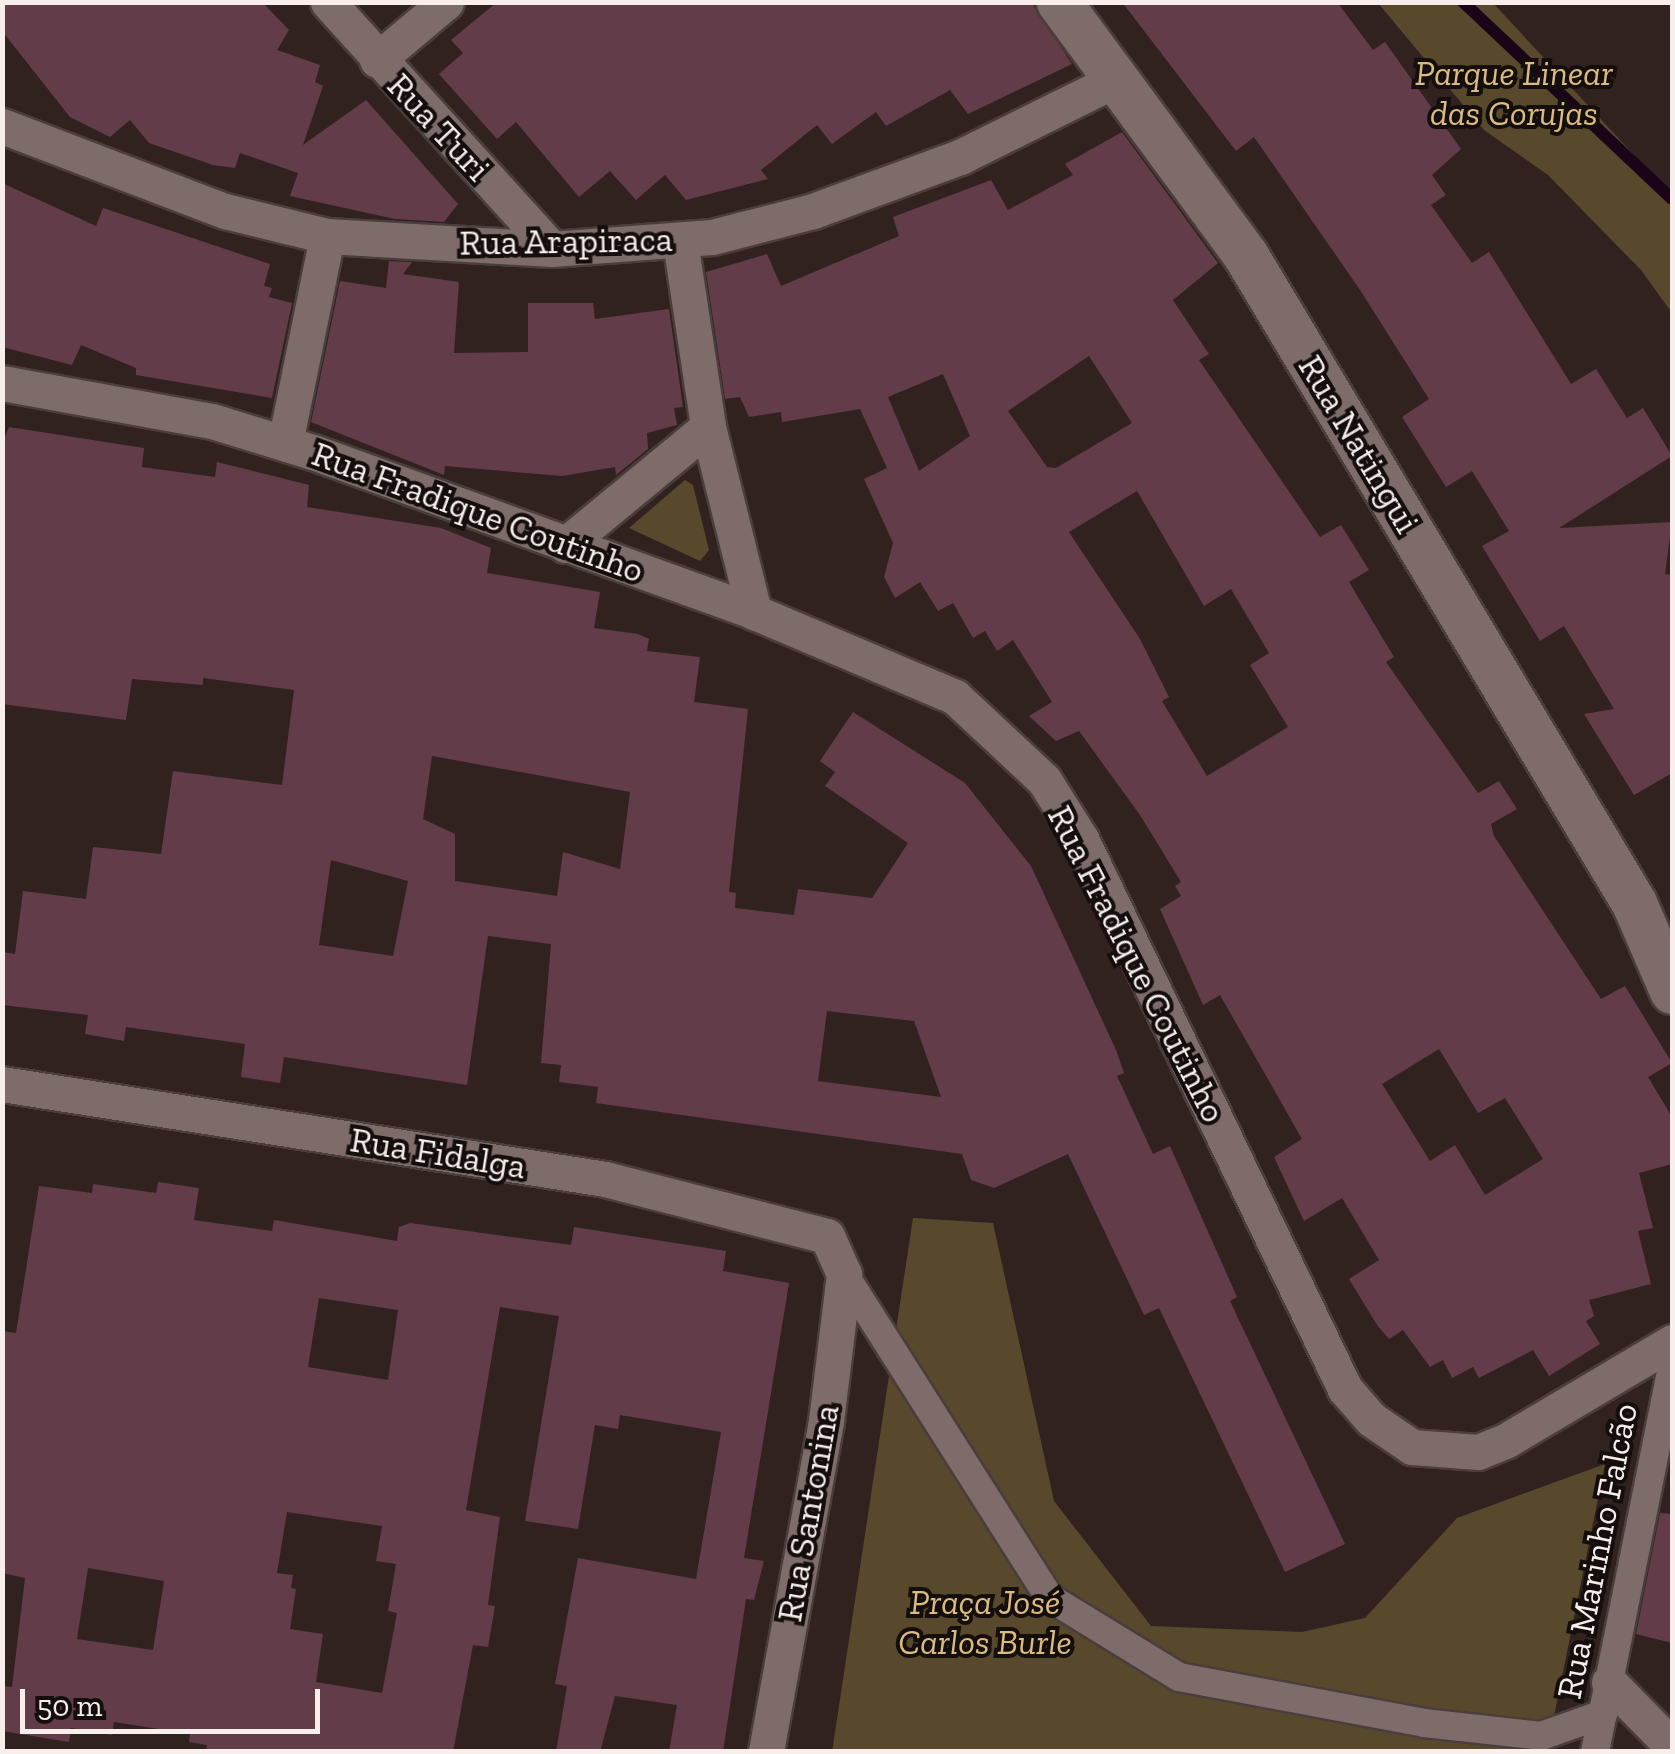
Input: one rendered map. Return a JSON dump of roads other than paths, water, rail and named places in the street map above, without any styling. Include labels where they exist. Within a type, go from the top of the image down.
[{"type":"street","name":"Rua Turi","points":[[328,2],[552,249]]},
{"type":"street","points":[[377,60],[446,2]]},
{"type":"street","name":"Rua Natingui","points":[[1059,2],[1246,256],[1634,903],[1672,990]]},
{"type":"street","name":"Rua Arapiraca","points":[[2,126],[225,212],[327,236],[552,249],[680,241],[813,211],[909,177],[1117,79]]},
{"type":"street","points":[[285,443],[327,236]]},
{"type":"street","points":[[680,241],[708,426],[754,612]]},
{"type":"street","name":"Rua Fradique Coutinho","points":[[2,383],[212,421],[285,443],[754,612],[954,697],[1044,780],[1081,839],[1345,1389],[1371,1420],[1412,1447],[1478,1452],[1550,1418],[1672,1342]]},
{"type":"street","points":[[565,545],[708,426]]},
{"type":"street","name":"Rua Natingui","points":[[1634,903],[1672,945]]},
{"type":"street","name":"Rua Fidalga","points":[[2,1084],[605,1179],[810,1226],[827,1236],[844,1274]]},
{"type":"street","points":[[844,1274],[1050,1598],[1180,1678],[1424,1724],[1541,1736],[1606,1698],[1672,1746]]},
{"type":"street","name":"Rua Santonina","points":[[766,1752],[826,1421],[844,1274]]},
{"type":"street","name":"Rua Marinho Falcão","points":[[1595,1752],[1672,1365]]},
{"type":"waterway","points":[[1463,2],[1672,199]]},
{"type":"park label","name":"Parque Linear das Corujas","points":[[1514,93]]},
{"type":"park label","name":"Praça José Carlos Burle","points":[[985,1622]]}]
